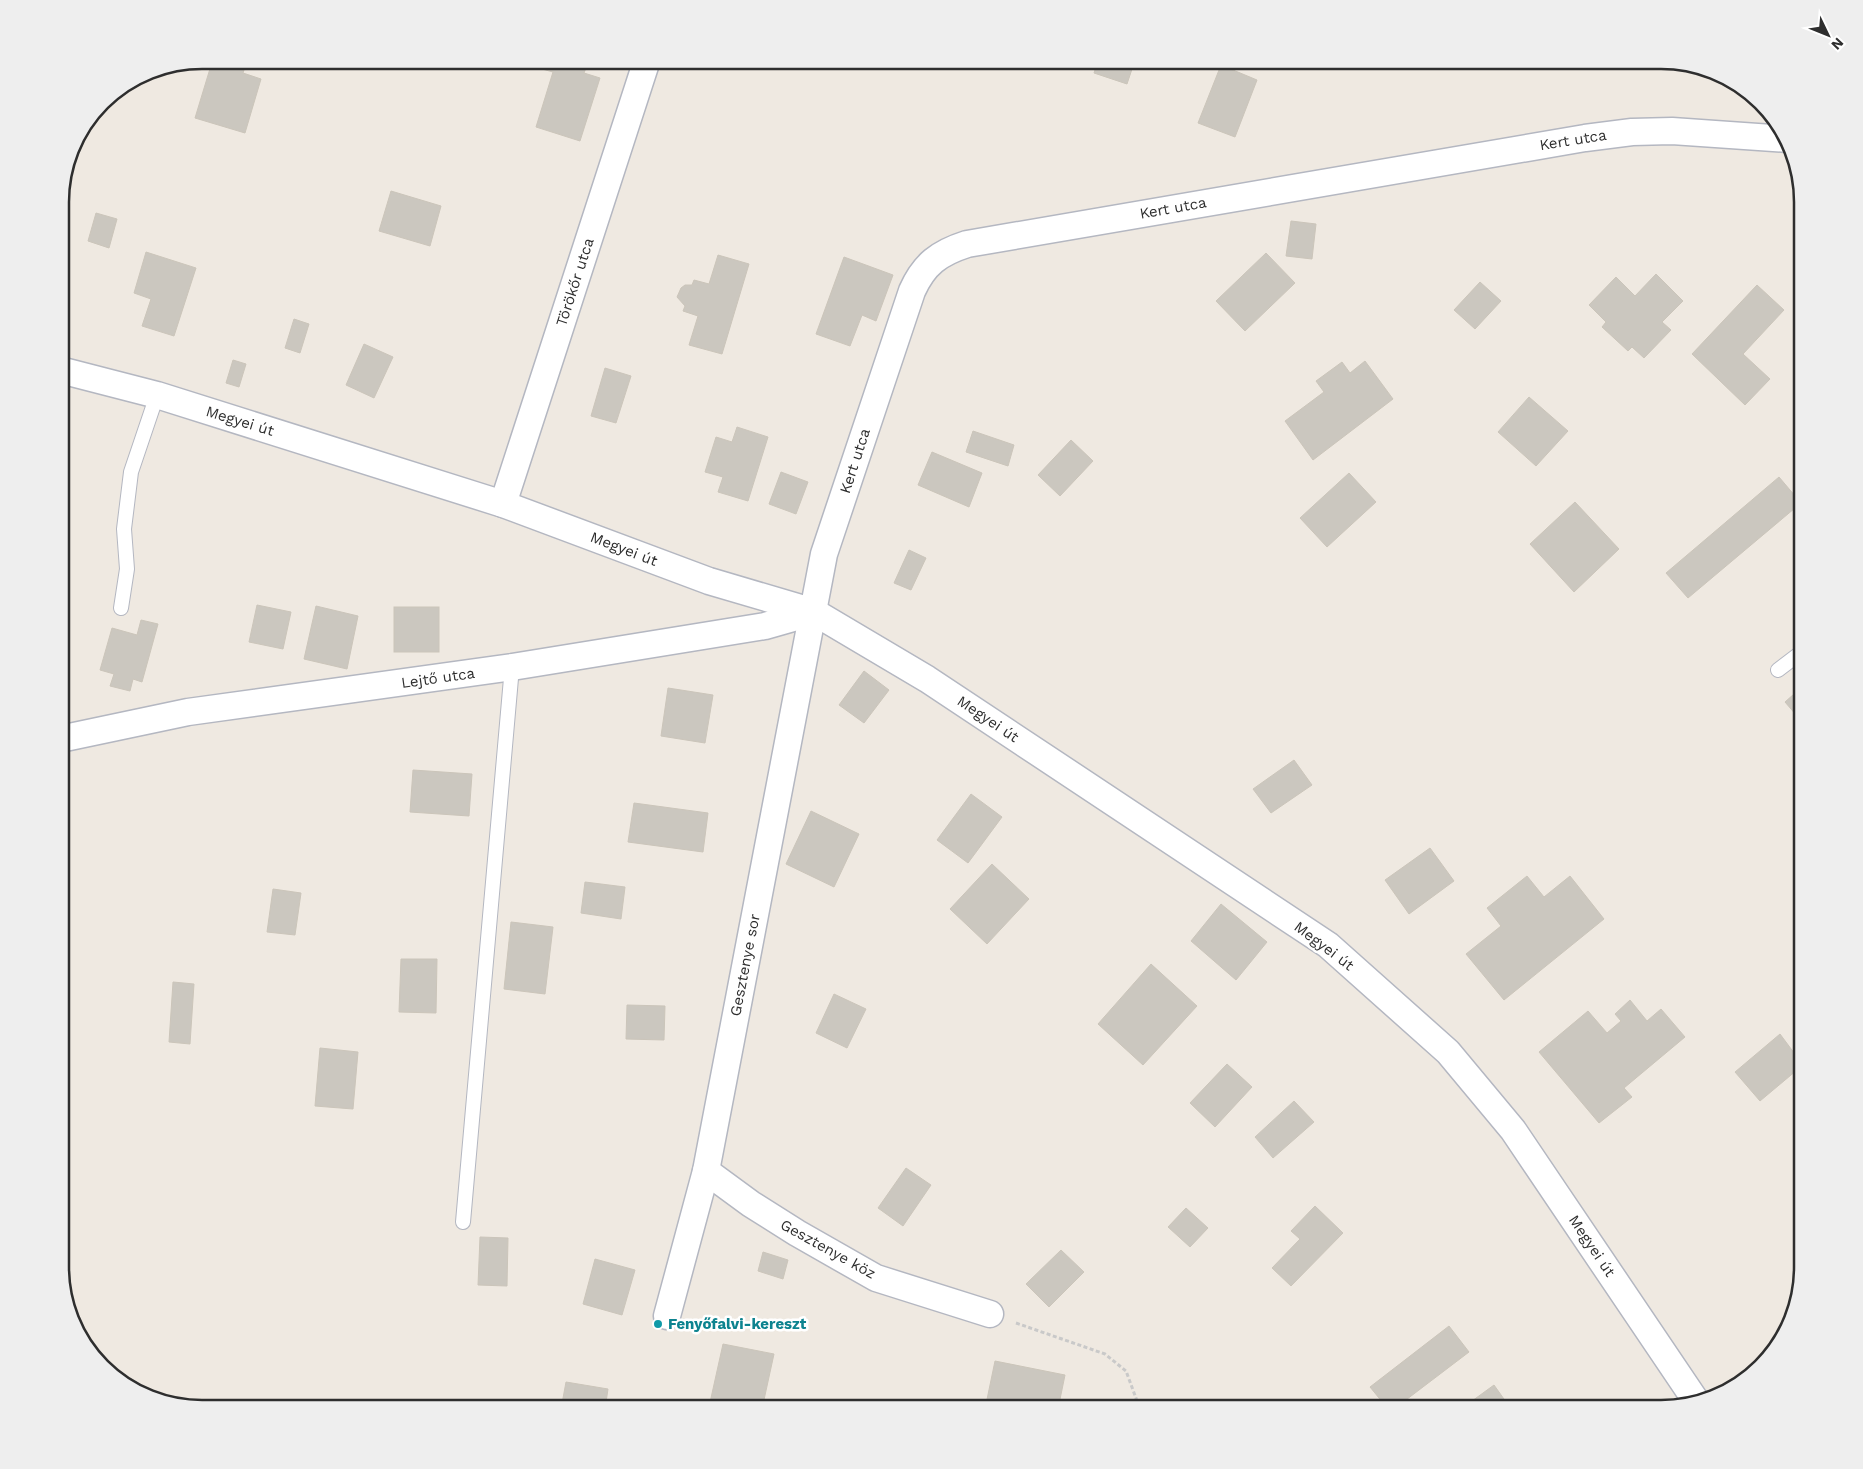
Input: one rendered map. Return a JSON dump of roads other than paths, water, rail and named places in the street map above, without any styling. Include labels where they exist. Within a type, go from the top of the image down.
[{"type":"street","name":"Törökőr utca","points":[[503,504],[644,69]]},
{"type":"street","name":"Kert utca","points":[[814,612],[824,554],[912,291],[926,266],[946,250],[967,244],[1585,138],[1632,132],[1672,131],[1778,138]]},
{"type":"street","name":"Megyei út","points":[[69,372],[157,395],[503,504],[709,581],[814,612],[927,679],[1328,945],[1448,1052],[1514,1130],[1693,1397]]},
{"type":"street","name":"Lejtő utca","points":[[69,737],[188,712],[512,667],[765,626],[814,612]]},
{"type":"street","name":"Gesztenye sor","points":[[667,1316],[706,1171],[814,612]]},
{"type":"street","name":"Gesztenye köz","points":[[706,1171],[751,1204],[836,1257],[868,1274],[990,1314]]},
{"type":"lane","points":[[122,608],[127,569],[124,529],[131,472],[157,395]]},
{"type":"lane","points":[[1778,670],[1794,658]]},
{"type":"lane","points":[[463,1222],[512,667]]},
{"type":"place","name":"Fenyőfalvi-kereszt","points":[[658,1324]]}]
